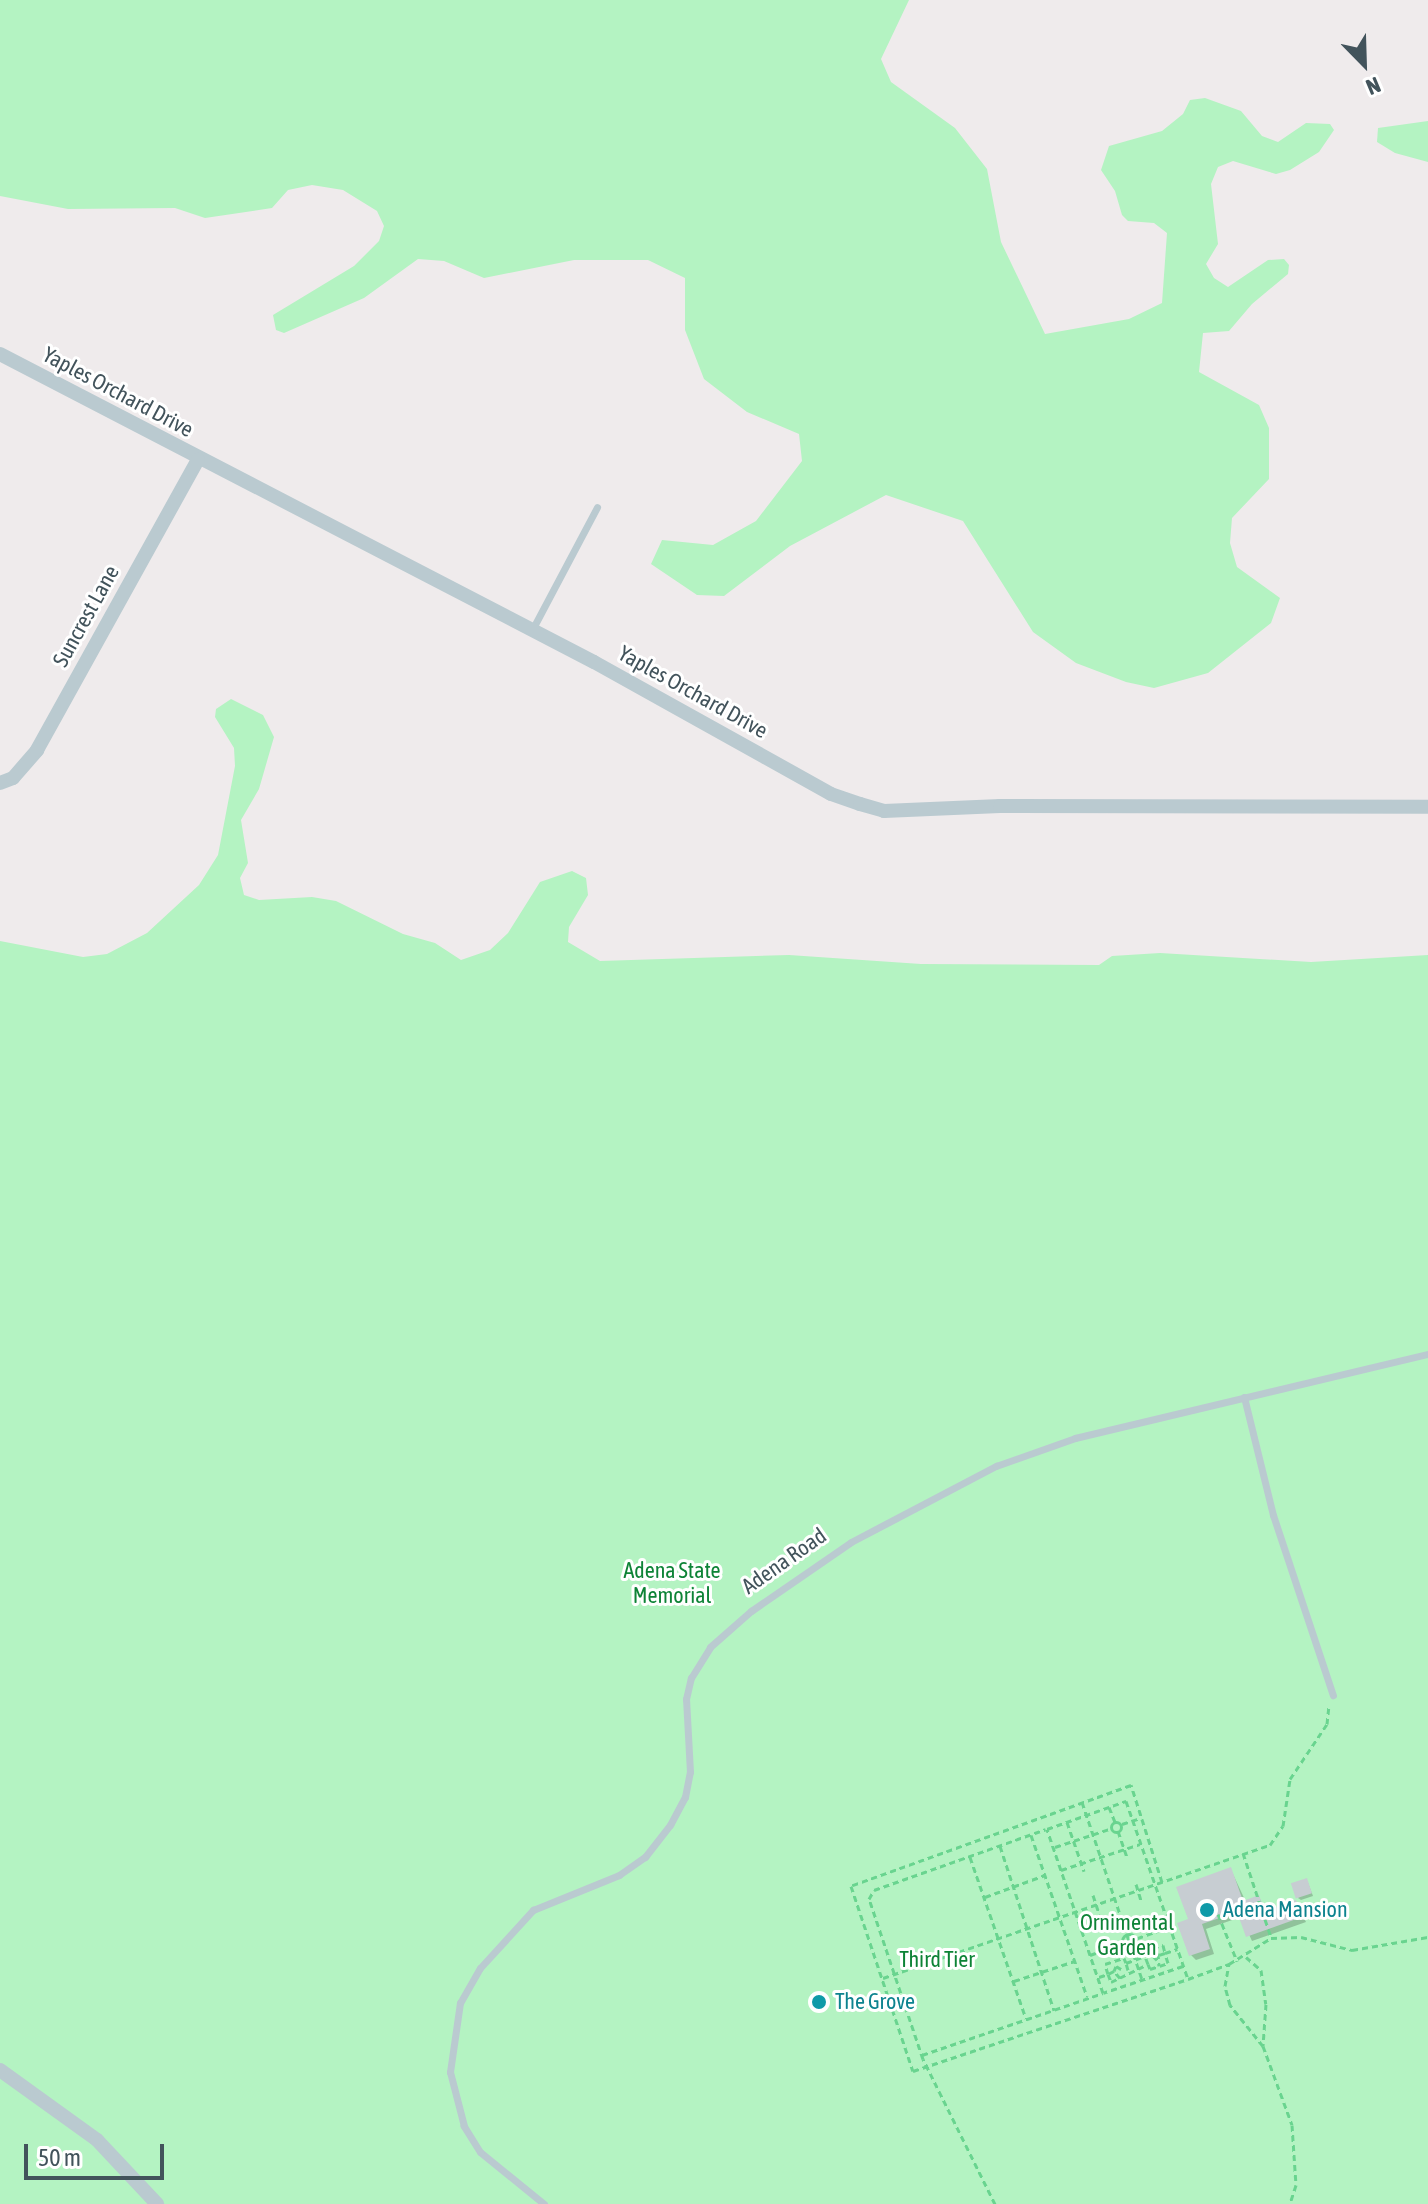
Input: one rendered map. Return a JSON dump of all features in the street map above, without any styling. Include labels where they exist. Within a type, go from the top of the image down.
[{"type":"street","name":"Yaples Orchard Drive","points":[[0,354],[198,460],[532,630],[831,794],[884,811],[1000,806],[1428,807]]},
{"type":"street","name":"Suncrest Lane","points":[[0,783],[13,778],[37,750],[198,460]]},
{"type":"street","points":[[0,2070],[97,2140],[157,2204]]},
{"type":"lane","points":[[532,630],[597,507]]},
{"type":"lane","name":"Adena Road","points":[[544,2204],[480,2152],[464,2126],[450,2072],[460,2003],[480,1968],[533,1910],[619,1875],[645,1857],[670,1825],[685,1797],[690,1772],[686,1699],[691,1678],[710,1647],[751,1611],[851,1542],[996,1466],[1075,1438],[1428,1354]]},
{"type":"lane","points":[[1244,1397],[1273,1515],[1333,1695]]},
{"type":"path","points":[[882,1978],[1154,1885],[1278,1838],[1290,1779],[1327,1724],[1333,1695]]},
{"type":"path","points":[[1162,1882],[1131,1785],[851,1886],[913,2071],[1229,1964],[1246,1957],[1271,1938],[1301,1937],[1352,1950],[1428,1937]]},
{"type":"path","points":[[995,2204],[926,2067],[869,1899],[874,1890],[1126,1801],[1188,1979]]},
{"type":"path","points":[[1082,1802],[1142,1979]]},
{"type":"path","points":[[1109,1807],[1115,1822],[1121,1825],[1141,1818]]},
{"type":"path","points":[[1067,1822],[1084,1871]]},
{"type":"path","points":[[1112,1828],[1115,1822]]},
{"type":"path","points":[[1121,1825],[1118,1831],[1127,1857]]},
{"type":"path","points":[[1054,1848],[1112,1828],[1118,1831]]},
{"type":"path","points":[[1047,1829],[1103,1993]]},
{"type":"path","points":[[1031,1835],[1088,1998]]},
{"type":"path","points":[[1061,1870],[1140,1844]]},
{"type":"path","points":[[1000,1846],[1054,2010]]},
{"type":"path","points":[[1243,1853],[1271,1938]]},
{"type":"path","points":[[970,1857],[1026,2019]]},
{"type":"path","points":[[984,1897],[1045,1875]]},
{"type":"path","points":[[1136,1884],[1141,1900]]},
{"type":"path","points":[[1093,1895],[1099,1914]]},
{"type":"path","points":[[1218,1914],[1237,1961]]},
{"type":"path","points":[[1090,1955],[1169,1927]]},
{"type":"path","points":[[1127,1935],[1136,1939]]},
{"type":"path","points":[[1123,1943],[1127,1935]]},
{"type":"path","points":[[1131,1948],[1136,1939]]},
{"type":"path","points":[[1123,1943],[1131,1948]]},
{"type":"path","points":[[1163,1945],[1165,1953],[1168,1963],[1150,1969],[1143,1951],[1163,1945]]},
{"type":"path","points":[[1135,1959],[1156,1958],[1177,1949]]},
{"type":"path","points":[[1246,1957],[1261,1970],[1265,1986],[1263,2046]]},
{"type":"path","points":[[1127,1967],[1124,1958],[1118,1970],[1111,1982],[1105,1964],[1118,1970],[1130,1976],[1127,1967]]},
{"type":"path","points":[[1156,1958],[1159,1966]]},
{"type":"path","points":[[1127,1967],[1135,1959]]},
{"type":"path","points":[[1138,1968],[1146,1960]]},
{"type":"path","points":[[1013,1981],[1075,1961]]},
{"type":"path","points":[[1229,1964],[1225,1986],[1230,2005],[1263,2046],[1292,2125],[1296,2185],[1290,2204]]},
{"type":"path","points":[[922,2055],[1183,1966]]},
{"type":"path","points":[[1098,1977],[1127,1967],[1138,1968]]},
{"type":"green space","points":[[0,0],[909,0],[881,59],[891,82],[955,128],[987,169],[1001,242],[1045,334],[1129,319],[1162,303],[1167,233],[1154,223],[1128,221],[1122,215],[1115,191],[1101,170],[1109,146],[1162,131],[1183,114],[1190,100],[1205,98],[1241,111],[1262,136],[1278,142],[1306,123],[1330,124],[1334,130],[1319,152],[1290,170],[1276,174],[1233,161],[1218,167],[1211,184],[1218,244],[1206,264],[1214,278],[1228,287],[1268,260],[1284,259],[1289,265],[1288,274],[1252,304],[1229,331],[1203,333],[1199,372],[1259,405],[1269,428],[1269,479],[1232,518],[1230,543],[1237,567],[1280,598],[1271,623],[1208,673],[1154,688],[1126,682],[1076,663],[1033,632],[963,521],[886,495],[790,546],[724,596],[697,595],[651,564],[662,540],[713,545],[756,521],[802,461],[799,434],[747,412],[704,379],[685,330],[685,278],[648,260],[574,260],[484,278],[444,261],[418,259],[364,298],[284,333],[276,330],[273,315],[354,266],[379,241],[384,226],[377,211],[343,190],[312,185],[288,190],[272,208],[205,218],[175,208],[68,209],[0,196]]},
{"type":"green space","points":[[1428,121],[1428,162],[1395,153],[1377,142],[1378,128]]},
{"type":"green space","name":"Adena State Memorial","points":[[231,699],[263,715],[274,737],[259,789],[241,820],[248,863],[240,878],[244,895],[259,900],[312,897],[336,901],[403,934],[435,943],[461,960],[490,950],[508,933],[540,882],[572,871],[586,878],[588,895],[569,927],[568,942],[600,961],[789,955],[921,964],[1099,965],[1112,956],[1160,953],[1311,962],[1428,955],[1428,2204],[0,2204],[0,941],[83,957],[107,954],[147,933],[199,885],[218,855],[235,766],[234,748],[215,717],[216,709]]},
{"type":"building","name":"Adena Mansion","points":[[1231,1867],[1243,1901],[1259,1895],[1265,1911],[1296,1900],[1302,1917],[1246,1937],[1237,1912],[1202,1924],[1210,1949],[1189,1956],[1177,1923],[1188,1919],[1176,1887]]},
{"type":"building","points":[[1307,1878],[1312,1893],[1296,1898],[1291,1883]]},
{"type":"place","name":"Adena Mansion","points":[[1207,1910]]},
{"type":"place","name":"The Grove","points":[[819,2002]]},
{"type":"park label","name":"Ornimental Garden","points":[[1127,1934]]},
{"type":"park label","name":"Third Tier","points":[[937,1960]]}]
